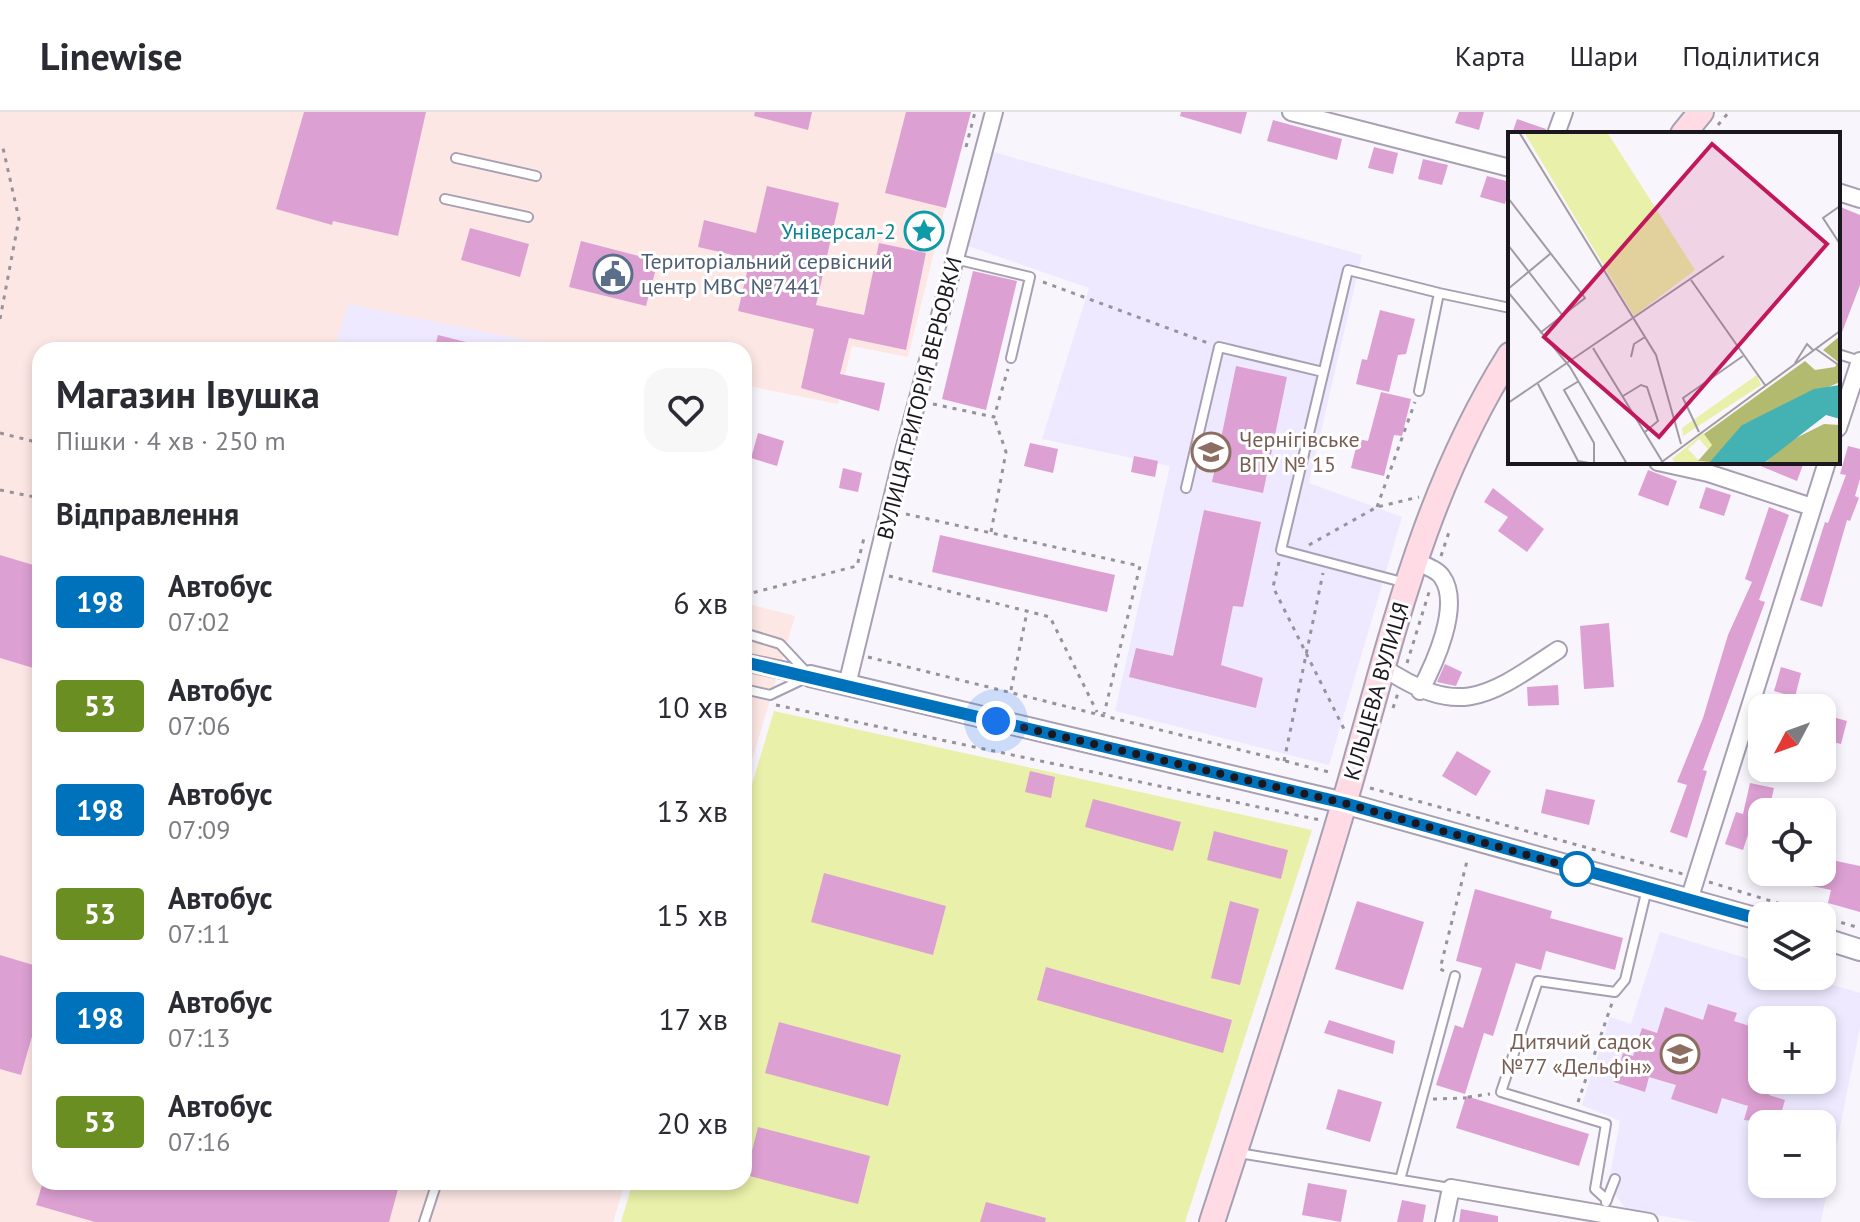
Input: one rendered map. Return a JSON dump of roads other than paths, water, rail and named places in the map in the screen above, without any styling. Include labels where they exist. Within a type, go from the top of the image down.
[{"type":"main road","points":[[1685,132],[1701,112]]},
{"type":"main road","name":"КІЛЬЦЕВА ВУЛИЦЯ","points":[[1212,1222],[1344,803],[1381,666],[1424,526],[1481,401],[1508,358]]},
{"type":"street","name":"ВУЛИЦЯ ГРИГОРІЯ ВЕРЬОВКИ","points":[[847,685],[917,401],[994,112]]},
{"type":"street","points":[[1291,112],[1508,167]]},
{"type":"street","points":[[1557,132],[1564,112]]},
{"type":"street","points":[[1840,193],[1860,199]]},
{"type":"street","points":[[1840,422],[1860,361]]},
{"type":"street","points":[[1667,464],[1708,473],[1812,507]]},
{"type":"street","points":[[1689,900],[1826,464]]},
{"type":"street","points":[[1411,572],[1441,575],[1449,593],[1445,632],[1433,667],[1420,691]]},
{"type":"street","points":[[1381,666],[1420,691],[1470,699],[1505,687],[1558,650]]},
{"type":"street","points":[[752,664],[1344,803],[1748,916]]},
{"type":"street","points":[[1836,942],[1860,950]]},
{"type":"street","points":[[1444,1222],[1451,1188],[1604,1207],[1649,1222]]},
{"type":"lane","points":[[456,158],[536,176]]},
{"type":"lane","points":[[445,199],[528,217]]},
{"type":"lane","points":[[955,259],[1030,277],[1011,358]]},
{"type":"lane","points":[[1411,572],[1325,561],[1281,550],[1348,270],[1508,308]]},
{"type":"lane","points":[[1419,391],[1439,293]]},
{"type":"lane","points":[[1186,488],[1219,347],[1323,372]]},
{"type":"lane","points":[[1840,355],[1860,361]]},
{"type":"lane","points":[[752,635],[780,644],[810,676],[770,695],[752,691]]},
{"type":"lane","points":[[1604,1207],[1595,1189],[1606,1124],[1501,1092],[1538,981],[1615,992],[1625,980],[1648,889]]},
{"type":"lane","points":[[1400,1180],[1455,976]]},
{"type":"lane","points":[[1235,1152],[1451,1188]]},
{"type":"lane","points":[[1604,1207],[1615,1179]]},
{"type":"lane","points":[[424,1222],[434,1190]]},
{"type":"place","name":"Універсал-2","points":[[924,231]]},
{"type":"place","name":"Територіальний сервісний центр МВС №7441","points":[[613,274]]},
{"type":"place","name":"Чернігівське ВПУ № 15","points":[[1211,452]]},
{"type":"place","name":"Дитячий садок №77 «Дельфін»","points":[[1680,1054]]}]
